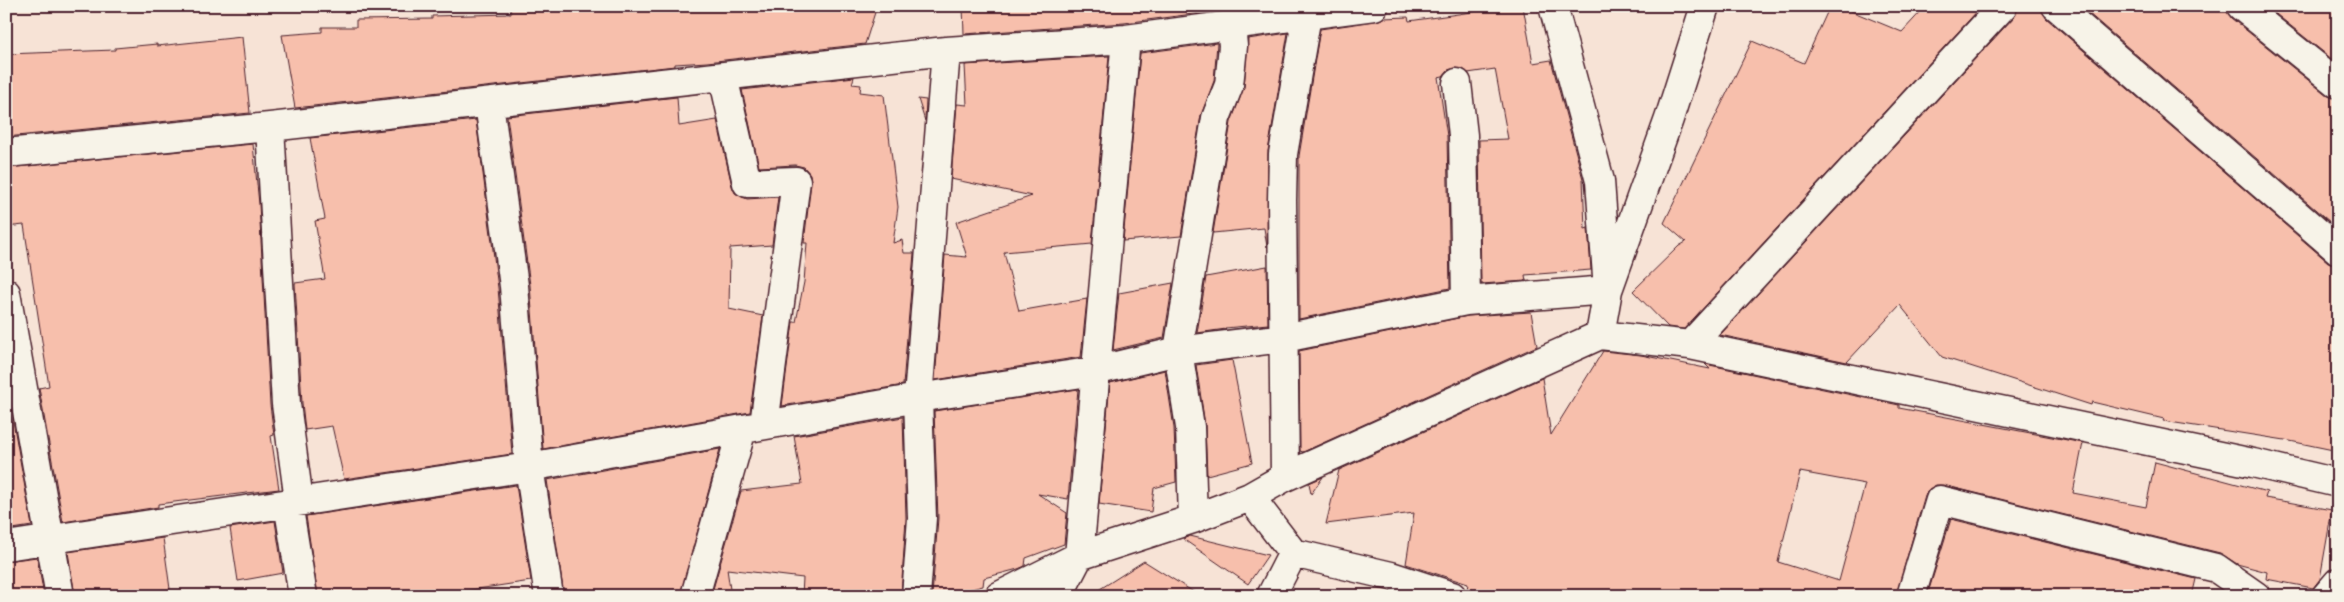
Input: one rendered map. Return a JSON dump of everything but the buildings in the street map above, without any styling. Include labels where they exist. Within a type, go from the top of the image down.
[{"type":"street","points":[[6,153],[270,127],[946,52],[1126,39],[1374,6]]},
{"type":"street","points":[[1554,6],[1600,182],[1608,290]]},
{"type":"street","points":[[1600,335],[1608,290],[1669,118],[1705,6]]},
{"type":"street","points":[[1690,345],[2004,6]]},
{"type":"street","points":[[2056,6],[2338,250]]},
{"type":"street","points":[[2241,6],[2338,84]]},
{"type":"street","points":[[1285,477],[1283,154],[1307,14]]},
{"type":"street","points":[[1193,519],[1190,427],[1178,351],[1216,118],[1229,85],[1233,46],[1231,25]]},
{"type":"street","points":[[1055,596],[1066,581],[1079,556],[1126,39]]},
{"type":"street","points":[[916,596],[922,518],[918,398],[946,52]]},
{"type":"street","points":[[695,596],[753,427],[796,181],[747,183],[723,76]]},
{"type":"street","points":[[1457,83],[1463,135],[1466,301]]},
{"type":"street","points":[[489,103],[514,286],[528,467],[549,596]]},
{"type":"street","points":[[270,127],[286,404],[303,596]]},
{"type":"street","points":[[6,546],[528,467],[918,398],[1095,371],[1178,351],[1284,338],[1466,301],[1608,290]]},
{"type":"street","points":[[6,293],[60,596]]},
{"type":"street","points":[[999,596],[1079,556],[1193,519],[1250,496],[1285,477],[1600,335],[1690,345],[2253,463],[2338,483]]},
{"type":"street","points":[[1250,496],[1293,553],[1391,576],[1452,596]]},
{"type":"street","points":[[1911,596],[1940,500],[2216,568],[2256,596]]},
{"type":"street","points":[[1271,596],[1293,553]]},
{"type":"street","points":[[2326,596],[2338,582]]}]
